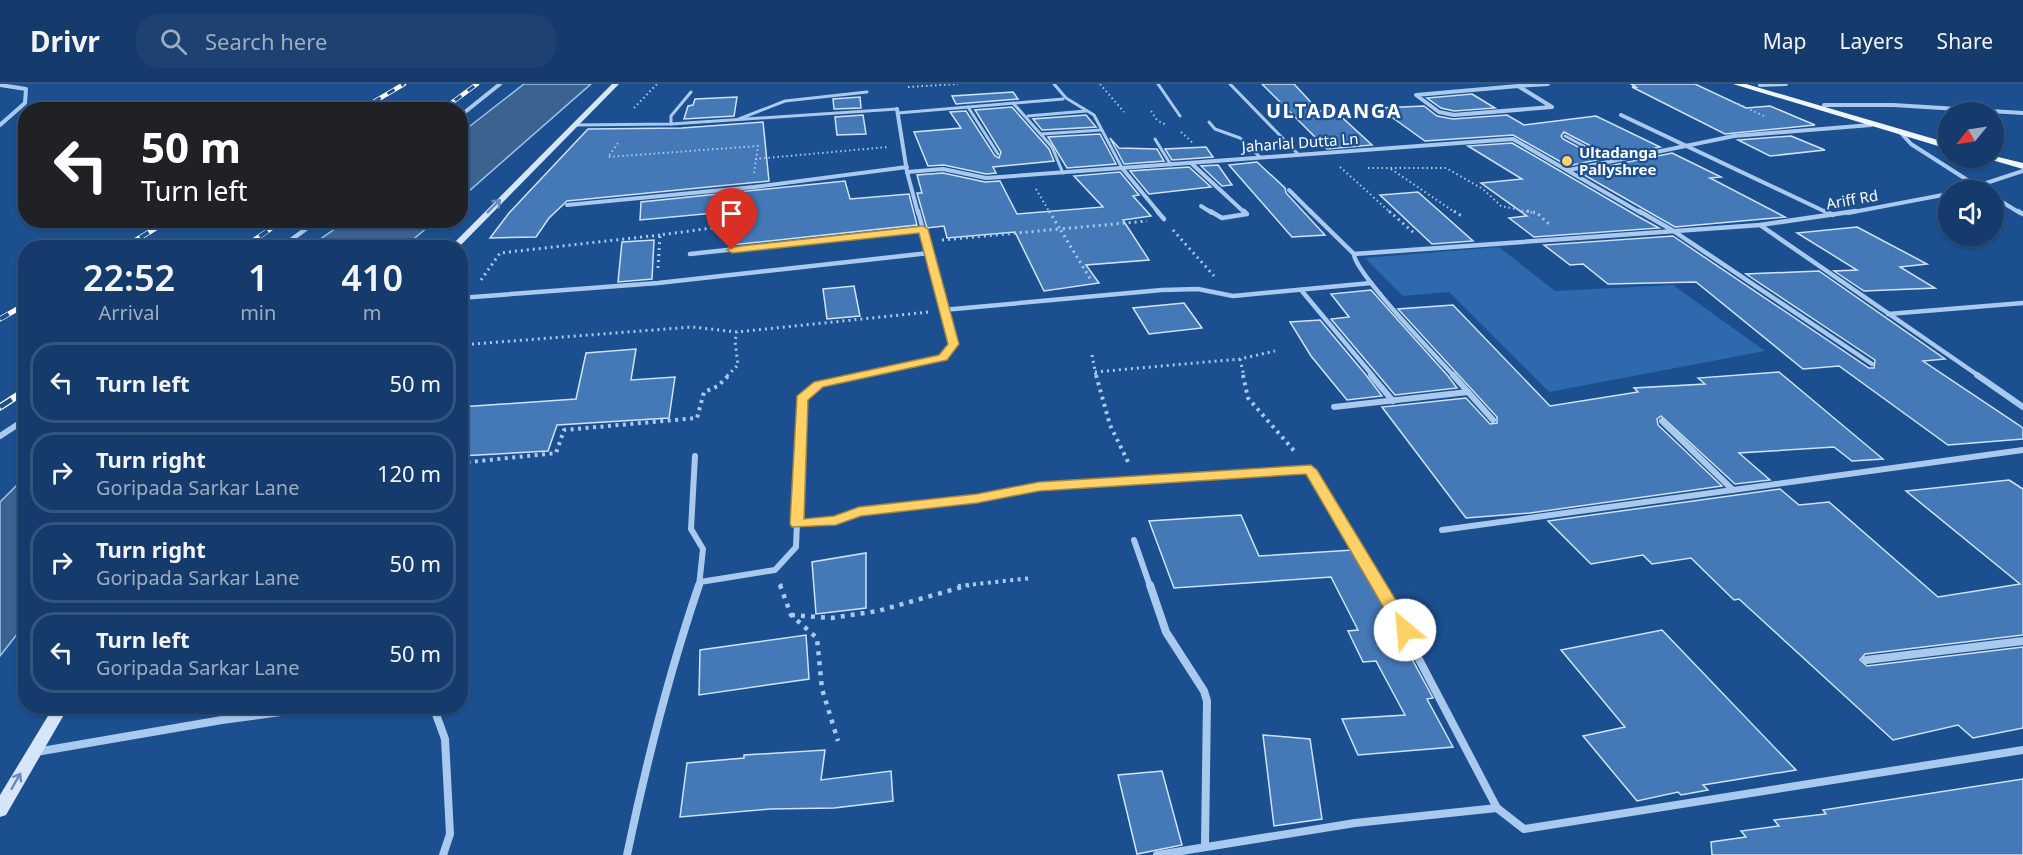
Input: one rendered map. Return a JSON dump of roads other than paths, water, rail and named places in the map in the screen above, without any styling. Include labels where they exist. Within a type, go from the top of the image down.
[{"type":"main road","points":[[461,240],[616,84]]},
{"type":"main road","points":[[1737,84],[1938,143]]},
{"type":"main road","points":[[1758,85],[1938,136]]},
{"type":"main road","points":[[2004,155],[2023,160]]},
{"type":"main road","points":[[2004,161],[2023,166]]},
{"type":"main road","points":[[0,810],[57,714]]},
{"type":"street","points":[[468,110],[500,84]]},
{"type":"street","points":[[1518,86],[1552,107],[1454,115],[1439,112],[1416,95],[1518,86],[1548,84]]},
{"type":"street","points":[[1758,85],[1786,84]]},
{"type":"street","points":[[0,85],[19,86],[26,89],[25,102]]},
{"type":"street","points":[[1824,105],[1893,105],[2023,113]]},
{"type":"street","points":[[0,125],[18,109]]},
{"type":"street","points":[[700,582],[775,570],[796,547],[802,399],[819,384],[943,357],[954,344],[942,310],[907,169],[897,111]]},
{"type":"street","points":[[1621,115],[1834,215]]},
{"type":"street","points":[[1569,170],[1734,136],[1871,125]]},
{"type":"street","points":[[1901,133],[1911,144],[1967,180]]},
{"type":"street","name":"Jaharlal Dutta Ln","points":[[567,205],[729,190],[907,169],[943,169],[986,178],[1513,138],[1672,230],[1872,364]]},
{"type":"street","points":[[1191,163],[1246,214],[1222,218],[1201,206]]},
{"type":"street","points":[[1122,168],[1164,219]]},
{"type":"street","points":[[2002,180],[2023,171]]},
{"type":"street","points":[[1289,190],[1354,254],[1354,261],[1371,283],[1493,420]]},
{"type":"street","name":"Ariff Rd","points":[[1354,254],[1760,225],[1834,215],[1938,196]]},
{"type":"street","points":[[2004,203],[2023,214]]},
{"type":"street","points":[[1760,225],[2023,407]]},
{"type":"street","points":[[291,240],[307,228]]},
{"type":"street","points":[[690,254],[923,229]]},
{"type":"street","points":[[468,298],[658,283],[929,253]]},
{"type":"street","points":[[942,310],[1100,295],[1195,289],[1218,296],[1233,296],[1371,283]]},
{"type":"street","points":[[1301,290],[1393,401]]},
{"type":"street","points":[[1888,314],[2023,303]]},
{"type":"street","points":[[1334,407],[1468,393]]},
{"type":"street","points":[[1662,421],[1733,490]]},
{"type":"street","points":[[0,436],[18,424]]},
{"type":"street","points":[[1442,530],[2023,450]]},
{"type":"street","points":[[627,855],[643,779],[681,638],[700,582],[703,549],[691,529],[695,456]]},
{"type":"street","points":[[797,524],[836,521],[859,512],[977,499],[1039,487],[1311,470],[1395,610],[1497,808],[1524,830],[2023,750]]},
{"type":"street","points":[[1134,540],[1166,632],[1204,691],[1207,701],[1205,845]]},
{"type":"street","points":[[1866,660],[2023,641]]},
{"type":"street","points":[[33,753],[266,714]]},
{"type":"street","points":[[436,714],[445,739],[450,834],[443,855]]},
{"type":"street","points":[[1157,855],[1205,845],[1355,823],[1497,808]]},
{"type":"lane","points":[[1054,84],[1063,99],[1086,111]]},
{"type":"lane","points":[[1158,84],[1180,116]]},
{"type":"lane","points":[[1230,84],[1298,154]]},
{"type":"lane","points":[[671,124],[671,116],[691,92]]},
{"type":"lane","points":[[737,120],[762,106],[823,94],[867,92]]},
{"type":"lane","points":[[576,125],[671,124],[968,107],[1063,99]]},
{"type":"lane","points":[[1013,103],[1028,116],[1052,147],[1063,173]]},
{"type":"lane","points":[[968,107],[998,154]]},
{"type":"lane","points":[[1028,116],[1092,112],[1101,130],[1116,149],[1122,168]]},
{"type":"lane","points":[[1209,122],[1215,129],[1227,130],[1243,138],[1260,157]]},
{"type":"lane","points":[[1042,134],[1101,130]]},
{"type":"lane","points":[[1565,136],[1612,161]]},
{"type":"lane","points":[[1155,139],[1171,165]]},
{"type":"railway","points":[[374,102],[404,84]]},
{"type":"railway","points":[[453,102],[477,84]]},
{"type":"railway","points":[[136,240],[156,228]]},
{"type":"railway","points":[[254,240],[272,228]]},
{"type":"railway","points":[[0,319],[18,309]]},
{"type":"railway","points":[[0,407],[18,395]]},
{"type":"place","name":"Ultadanga Pallyshree","points":[[1567,161]]},
{"type":"district","name":"ULTADANGA","points":[[1334,110]]}]
